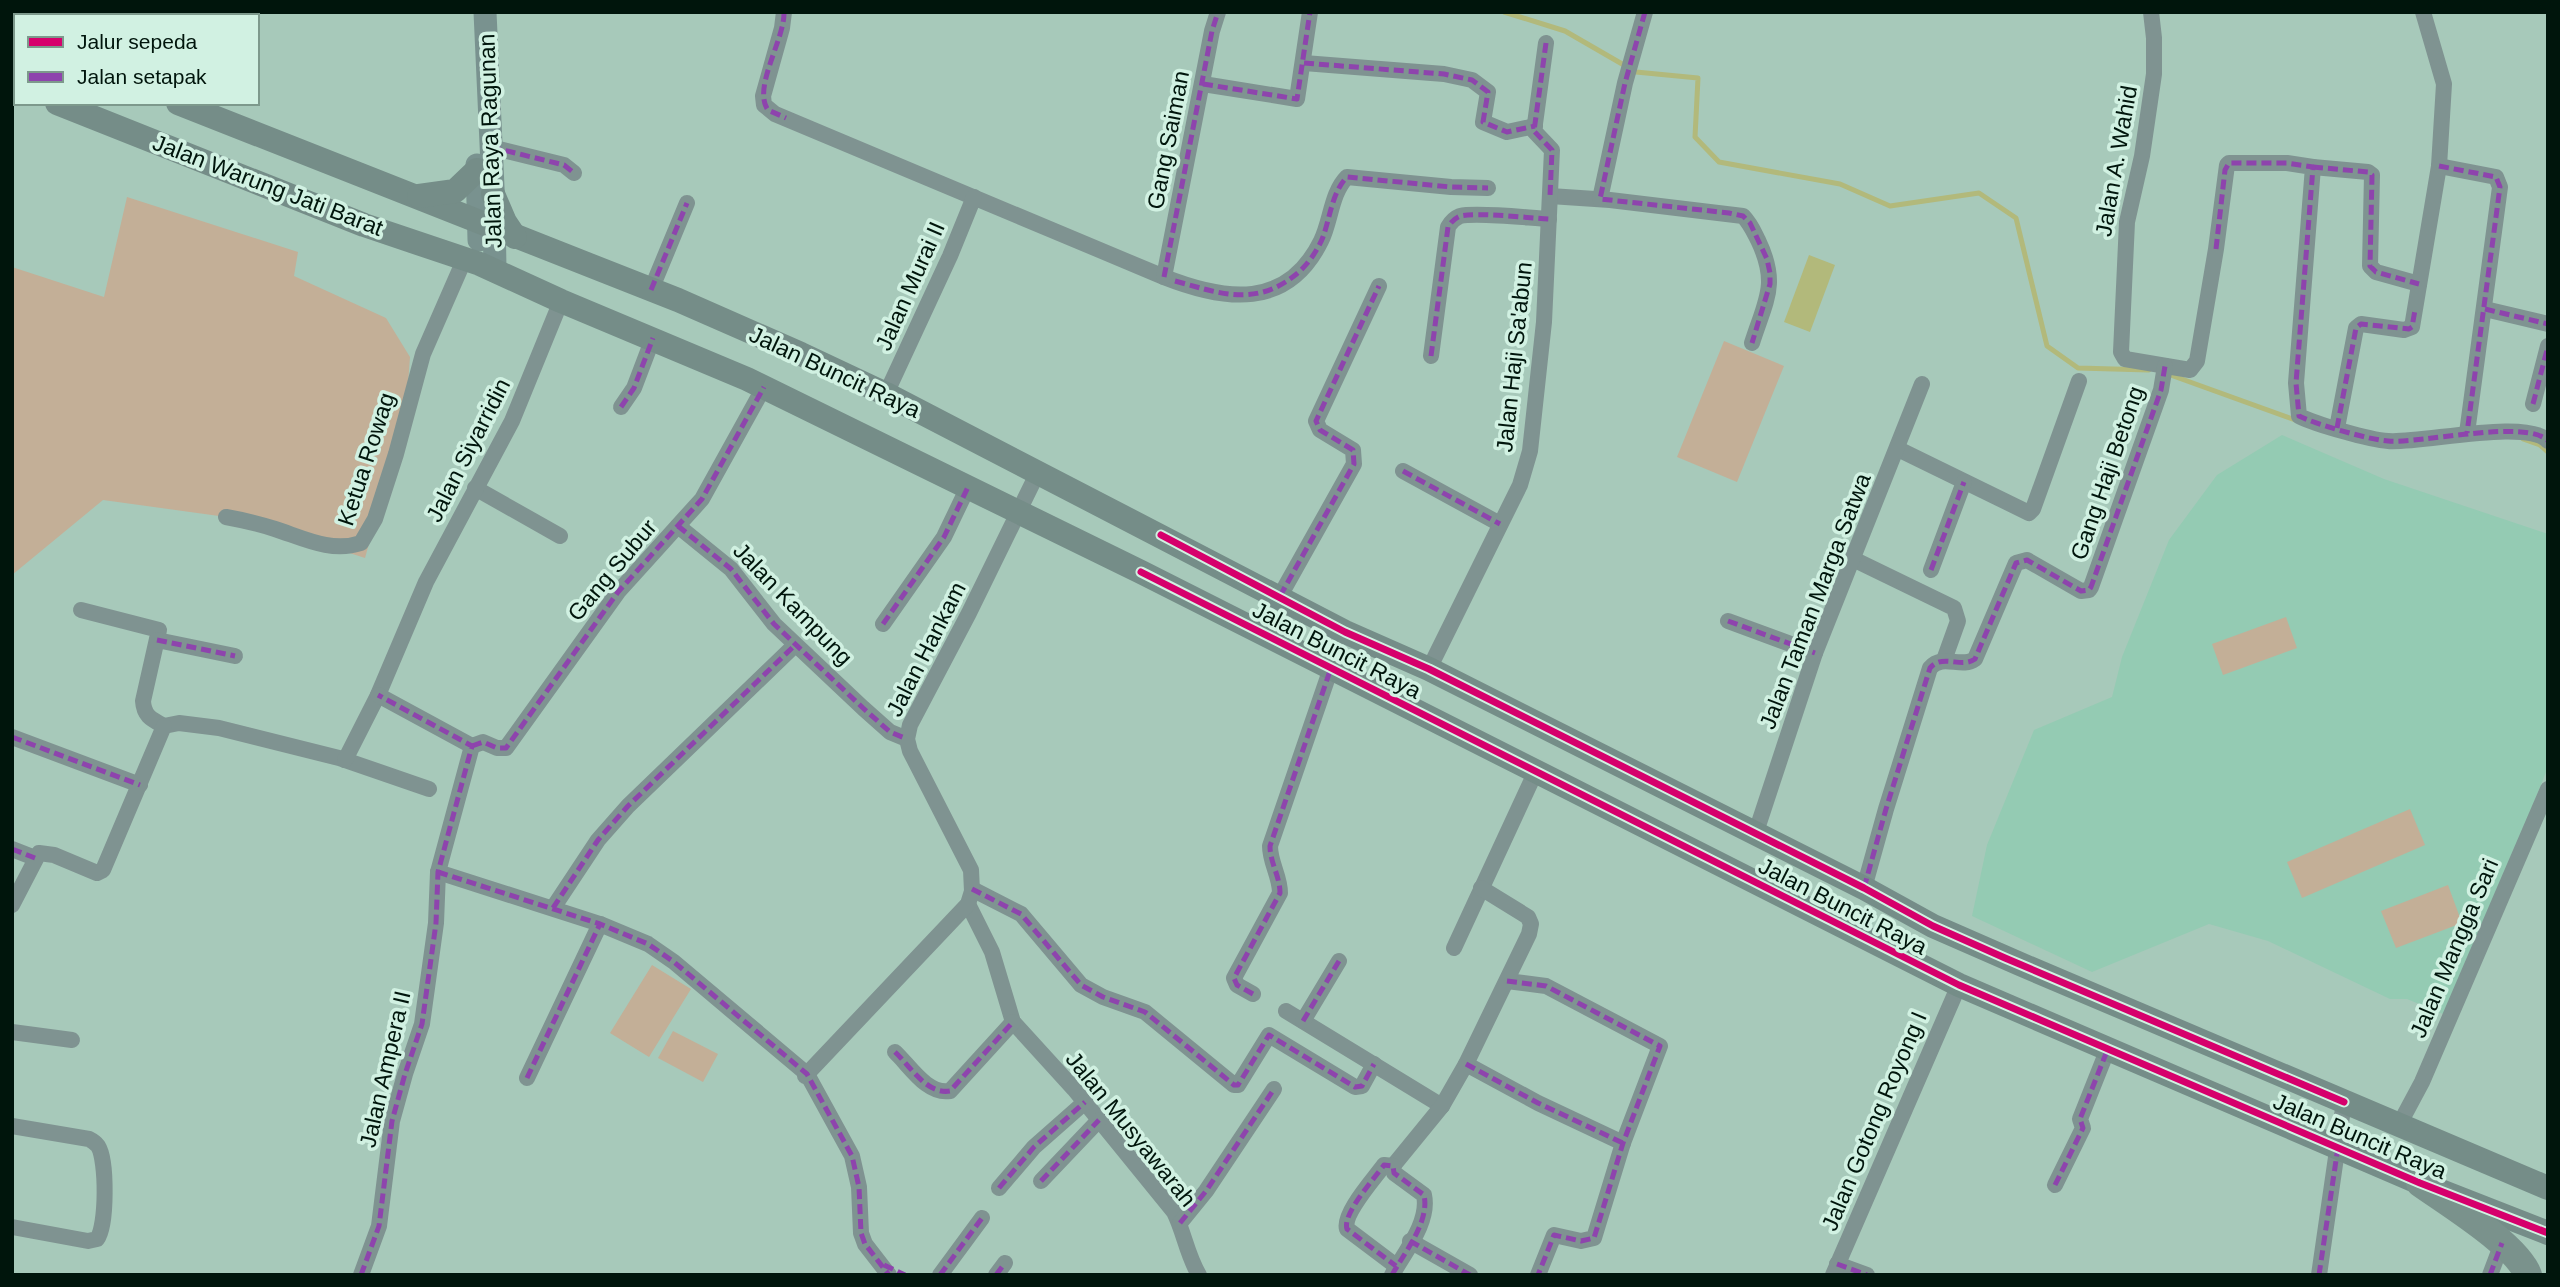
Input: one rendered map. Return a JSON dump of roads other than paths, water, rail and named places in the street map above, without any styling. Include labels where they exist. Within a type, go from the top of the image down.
[{"type":"highway","points":[[2420,1183],[2502,1243],[2526,1268],[2528,1275]]},
{"type":"main road","name":"Jalan Raya Ragunan","points":[[469,12],[477,170],[496,230],[480,264]]},
{"type":"main road","name":"Jalan Raya Ragunan","points":[[485,12],[493,194]]},
{"type":"main road","name":"Jalan Warung Jati Barat","points":[[62,105],[364,225],[480,264]]},
{"type":"main road","name":"Jalan Warung Jati Barat","points":[[183,105],[496,230]]},
{"type":"main road","points":[[415,196],[455,191],[477,170]]},
{"type":"main road","points":[[493,194],[505,222],[496,230]]},
{"type":"main road","name":"Jalan Buncit Raya","points":[[496,230],[765,337],[886,394],[1345,632],[1429,669],[1864,888],[1933,926],[2548,1188]]},
{"type":"main road","name":"Jalan Buncit Raya","points":[[480,264],[764,387],[1020,512],[1959,985],[2107,1051],[2420,1183],[2548,1233]]},
{"type":"street","points":[[784,12],[782,28],[764,86],[764,105],[768,110],[1164,277],[1237,296],[1263,293],[1283,285],[1304,269],[1322,240],[1339,188],[1347,177],[1488,188]]},
{"type":"street","name":"Gang Saiman","points":[[1164,277],[1212,31],[1219,12]]},
{"type":"street","points":[[1203,84],[1297,99],[1310,12]]},
{"type":"street","points":[[1600,199],[1625,83],[1645,12]]},
{"type":"street","name":"Jalan A. Wahid","points":[[2151,12],[2154,74],[2124,250],[2121,352],[2128,361],[2190,370],[2197,361],[2227,165],[2287,163],[2313,167]]},
{"type":"street","points":[[2337,428],[2356,328],[2361,324],[2409,329],[2412,327],[2440,166],[2444,84],[2423,12]]},
{"type":"street","points":[[1304,62],[1444,74],[1472,80],[1488,92],[1483,122],[1507,132],[1535,126],[1546,43]]},
{"type":"street","name":"Jalan Haji Sa'abun","points":[[1429,669],[1520,485],[1530,451],[1544,322],[1552,150],[1534,131],[1535,126]]},
{"type":"street","points":[[491,147],[564,165],[574,173]]},
{"type":"street","points":[[2440,166],[2496,177],[2500,181],[2467,433]]},
{"type":"street","points":[[2419,284],[2376,272],[2370,266],[2372,175],[2368,172],[2313,167],[2296,383],[2298,411],[2303,418],[2388,441],[2415,441],[2467,433],[2533,433],[2548,441]]},
{"type":"street","points":[[1550,196],[1600,199],[1743,216],[1750,223],[1767,259],[1770,284],[1752,342]]},
{"type":"street","name":"Jalan Murai II","points":[[886,394],[950,256],[974,197]]},
{"type":"street","points":[[650,290],[687,203]]},
{"type":"street","points":[[1431,356],[1448,227],[1452,221],[1460,216],[1549,219]]},
{"type":"street","name":"Ketua Rowag","points":[[226,517],[258,524],[314,543],[348,547],[361,543],[369,534],[396,454],[423,354],[480,264]]},
{"type":"street","points":[[1280,596],[1356,459],[1353,450],[1320,430],[1316,421],[1379,286]]},
{"type":"street","name":"Jalan Siyarridin","points":[[345,760],[378,695],[425,582],[512,421],[561,301]]},
{"type":"street","points":[[2485,309],[2548,324]]},
{"type":"street","points":[[621,407],[634,388],[653,338]]},
{"type":"street","points":[[2533,404],[2548,346]]},
{"type":"street","name":"Gang Haji Betong","points":[[1944,660],[1965,663],[1975,659],[2016,563],[2020,560],[2026,560],[2081,591],[2089,590],[2161,390],[2165,368]]},
{"type":"street","points":[[1898,449],[2026,512],[2031,511],[2079,381]]},
{"type":"street","name":"Jalan Taman Marga Satwa","points":[[1755,835],[1815,653],[1922,384]]},
{"type":"street","name":"Gang Subur","points":[[472,746],[483,741],[496,748],[506,748],[618,592],[702,499],[764,387]]},
{"type":"street","points":[[1403,471],[1500,524]]},
{"type":"street","name":"Jalan Hankam","points":[[970,897],[971,870],[910,751],[910,725],[1038,472]]},
{"type":"street","points":[[1931,570],[1964,482]]},
{"type":"street","points":[[883,624],[944,537],[968,487]]},
{"type":"street","points":[[475,488],[560,536]]},
{"type":"street","name":"Jalan Kampung","points":[[678,526],[731,569],[774,624],[795,645],[890,732],[908,739]]},
{"type":"street","points":[[1853,559],[1954,608],[1958,621],[1944,660],[1935,662],[1930,668],[1864,888]]},
{"type":"street","points":[[81,610],[235,656]]},
{"type":"street","points":[[1728,621],[1815,653]]},
{"type":"street","points":[[158,635],[143,701],[143,710],[148,718],[164,726],[179,723],[219,728],[345,760],[429,789]]},
{"type":"street","points":[[553,908],[598,840],[685,749],[795,645]]},
{"type":"street","points":[[1253,994],[1237,985],[1234,978],[1280,893],[1279,878],[1270,858],[1270,846],[1331,668]]},
{"type":"street","points":[[378,695],[472,746]]},
{"type":"street","points":[[12,905],[37,854],[43,853],[97,873],[103,870],[164,726]]},
{"type":"street","points":[[12,737],[141,785]]},
{"type":"street","name":"Jalan Ampera II","points":[[361,1275],[379,1226],[393,1121],[422,1024],[436,923],[438,872],[472,746]]},
{"type":"street","points":[[1454,948],[1535,773]]},
{"type":"street","name":"Jalan Mangga Sari","points":[[2399,1125],[2422,1082],[2548,789]]},
{"type":"street","points":[[12,849],[35,858]]},
{"type":"street","points":[[438,872],[600,924],[629,935],[661,952],[806,1075],[852,1156],[859,1187],[861,1233],[870,1253],[885,1269],[905,1275]]},
{"type":"street","points":[[1394,1166],[1384,1165],[1349,1213],[1345,1223],[1347,1229],[1394,1270],[1419,1228],[1426,1204],[1424,1195],[1394,1173],[1394,1166],[1442,1106],[1466,1064],[1529,934],[1531,924],[1528,916],[1481,888]]},
{"type":"street","points":[[806,1075],[970,897],[1021,914],[1081,985],[1103,997],[1145,1012],[1234,1085],[1238,1084],[1267,1037],[1271,1035],[1355,1087],[1362,1086],[1374,1064]]},
{"type":"street","name":"Jalan Musyawarah","points":[[970,897],[992,953],[1013,1022],[1085,1102],[1174,1212],[1180,1223],[1188,1253],[1199,1275]]},
{"type":"street","points":[[527,1078],[600,924]]},
{"type":"street","points":[[1303,1021],[1339,961]]},
{"type":"street","points":[[1507,981],[1546,986],[1660,1046],[1623,1143],[1594,1238],[1581,1241],[1554,1234],[1538,1275]]},
{"type":"street","name":"Jalan Gotong Royong I","points":[[1835,1269],[1959,985]]},
{"type":"street","points":[[1286,1011],[1442,1106]]},
{"type":"street","points":[[895,1052],[932,1089],[941,1093],[950,1091],[1013,1022]]},
{"type":"street","points":[[12,1032],[72,1040]]},
{"type":"street","points":[[2055,1185],[2083,1128],[2080,1119],[2107,1051]]},
{"type":"street","points":[[1466,1064],[1623,1143]]},
{"type":"street","points":[[1180,1223],[1206,1191],[1274,1089]]},
{"type":"street","points":[[999,1188],[1034,1147],[1085,1102]]},
{"type":"street","points":[[2319,1275],[2344,1102]]},
{"type":"street","points":[[1041,1181],[1100,1120]]},
{"type":"street","points":[[12,1126],[89,1139],[97,1143],[105,1191],[102,1232],[97,1239],[88,1241],[12,1227]]},
{"type":"street","points":[[940,1275],[982,1218]]},
{"type":"street","points":[[1410,1241],[1470,1275]]},
{"type":"street","points":[[2490,1275],[2502,1243]]},
{"type":"street","points":[[1835,1269],[1867,1275]]},
{"type":"waterway","points":[[1504,12],[1565,31],[1636,72],[1698,78],[1695,137],[1719,162],[1840,184],[1890,206],[1979,193],[2016,218],[2047,346],[2078,368],[2149,370]]},
{"type":"waterway","points":[[2165,373],[2298,421]]},
{"type":"waterway","points":[[2523,439],[2540,445],[2548,452]]}]
